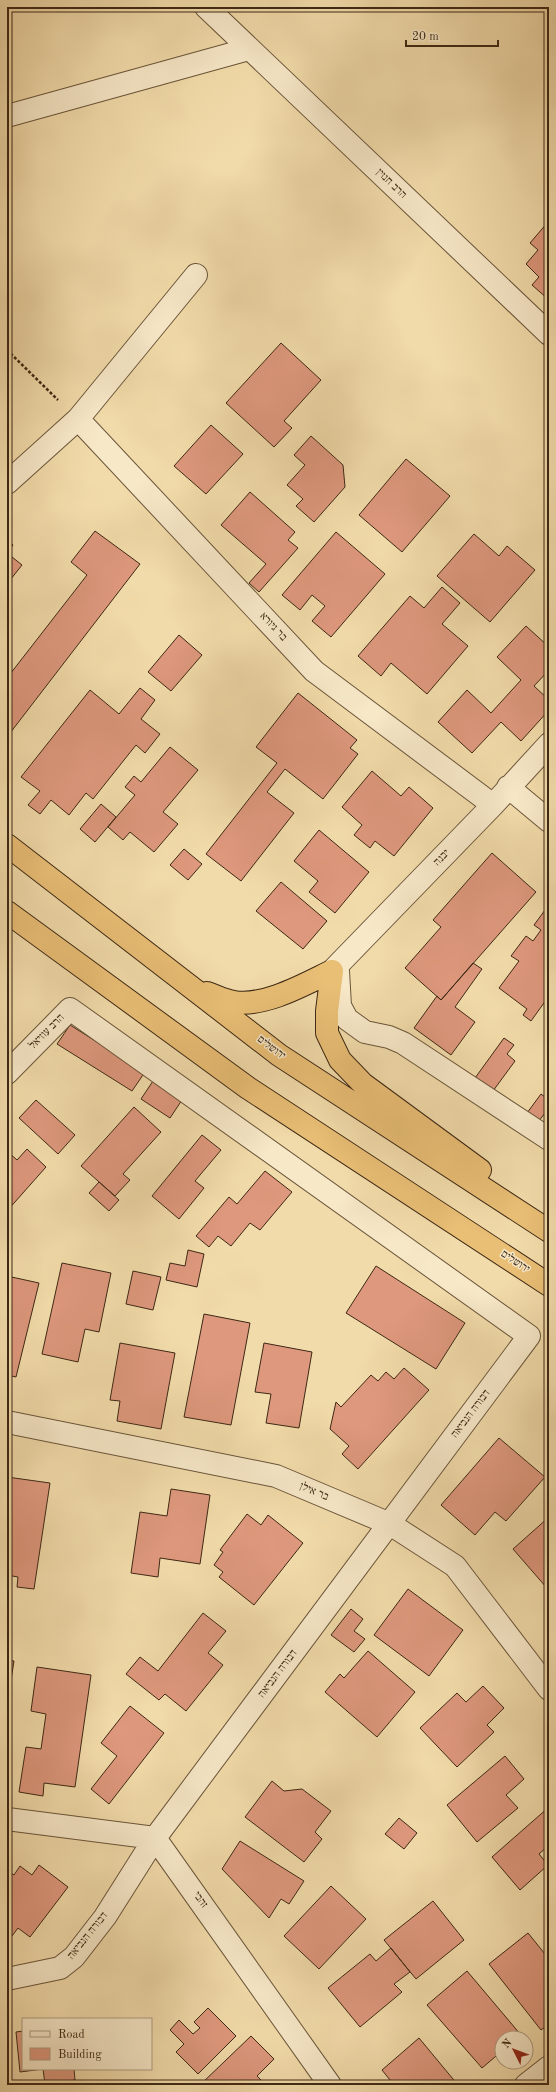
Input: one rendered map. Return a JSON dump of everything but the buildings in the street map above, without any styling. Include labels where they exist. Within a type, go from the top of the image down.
[{"type":"highway","name":"ירושלים","points":[[7,845],[279,1055],[549,1231]]},
{"type":"highway","name":"ירושלים","points":[[7,912],[248,1088],[549,1285]]},
{"type":"highway","points":[[194,989],[234,1002],[266,1000],[300,987],[335,968]]},
{"type":"highway","points":[[335,968],[327,1011],[327,1033],[340,1060],[363,1084],[549,1220]]},
{"type":"street","name":"הרב חנזין","points":[[206,7],[549,334]]},
{"type":"street","points":[[7,116],[249,49]]},
{"type":"street","points":[[7,482],[78,419],[196,275]]},
{"type":"street","name":"בר גיורא","points":[[78,419],[314,671],[493,805]]},
{"type":"street","name":"יבנה","points":[[335,968],[493,805],[549,744]]},
{"type":"street","points":[[508,787],[549,821]]},
{"type":"street","points":[[335,968],[340,1006],[346,1019],[365,1032],[389,1037],[403,1043],[549,1139]]},
{"type":"street","name":"הרב עוזיאל","points":[[7,1073],[70,1009],[529,1336]]},
{"type":"street","name":"דבורה הנביאה","points":[[7,1979],[60,1968],[74,1957],[105,1917],[155,1838],[529,1336]]},
{"type":"street","name":"בר אילן","points":[[7,1422],[276,1476],[390,1524],[455,1566],[549,1689]]},
{"type":"street","points":[[7,1819],[155,1838]]},
{"type":"street","name":"זהבי","points":[[155,1838],[330,2085]]},
{"type":"street","points":[[526,2085],[549,2067]]},
{"type":"path","points":[[7,350],[78,419]]}]
